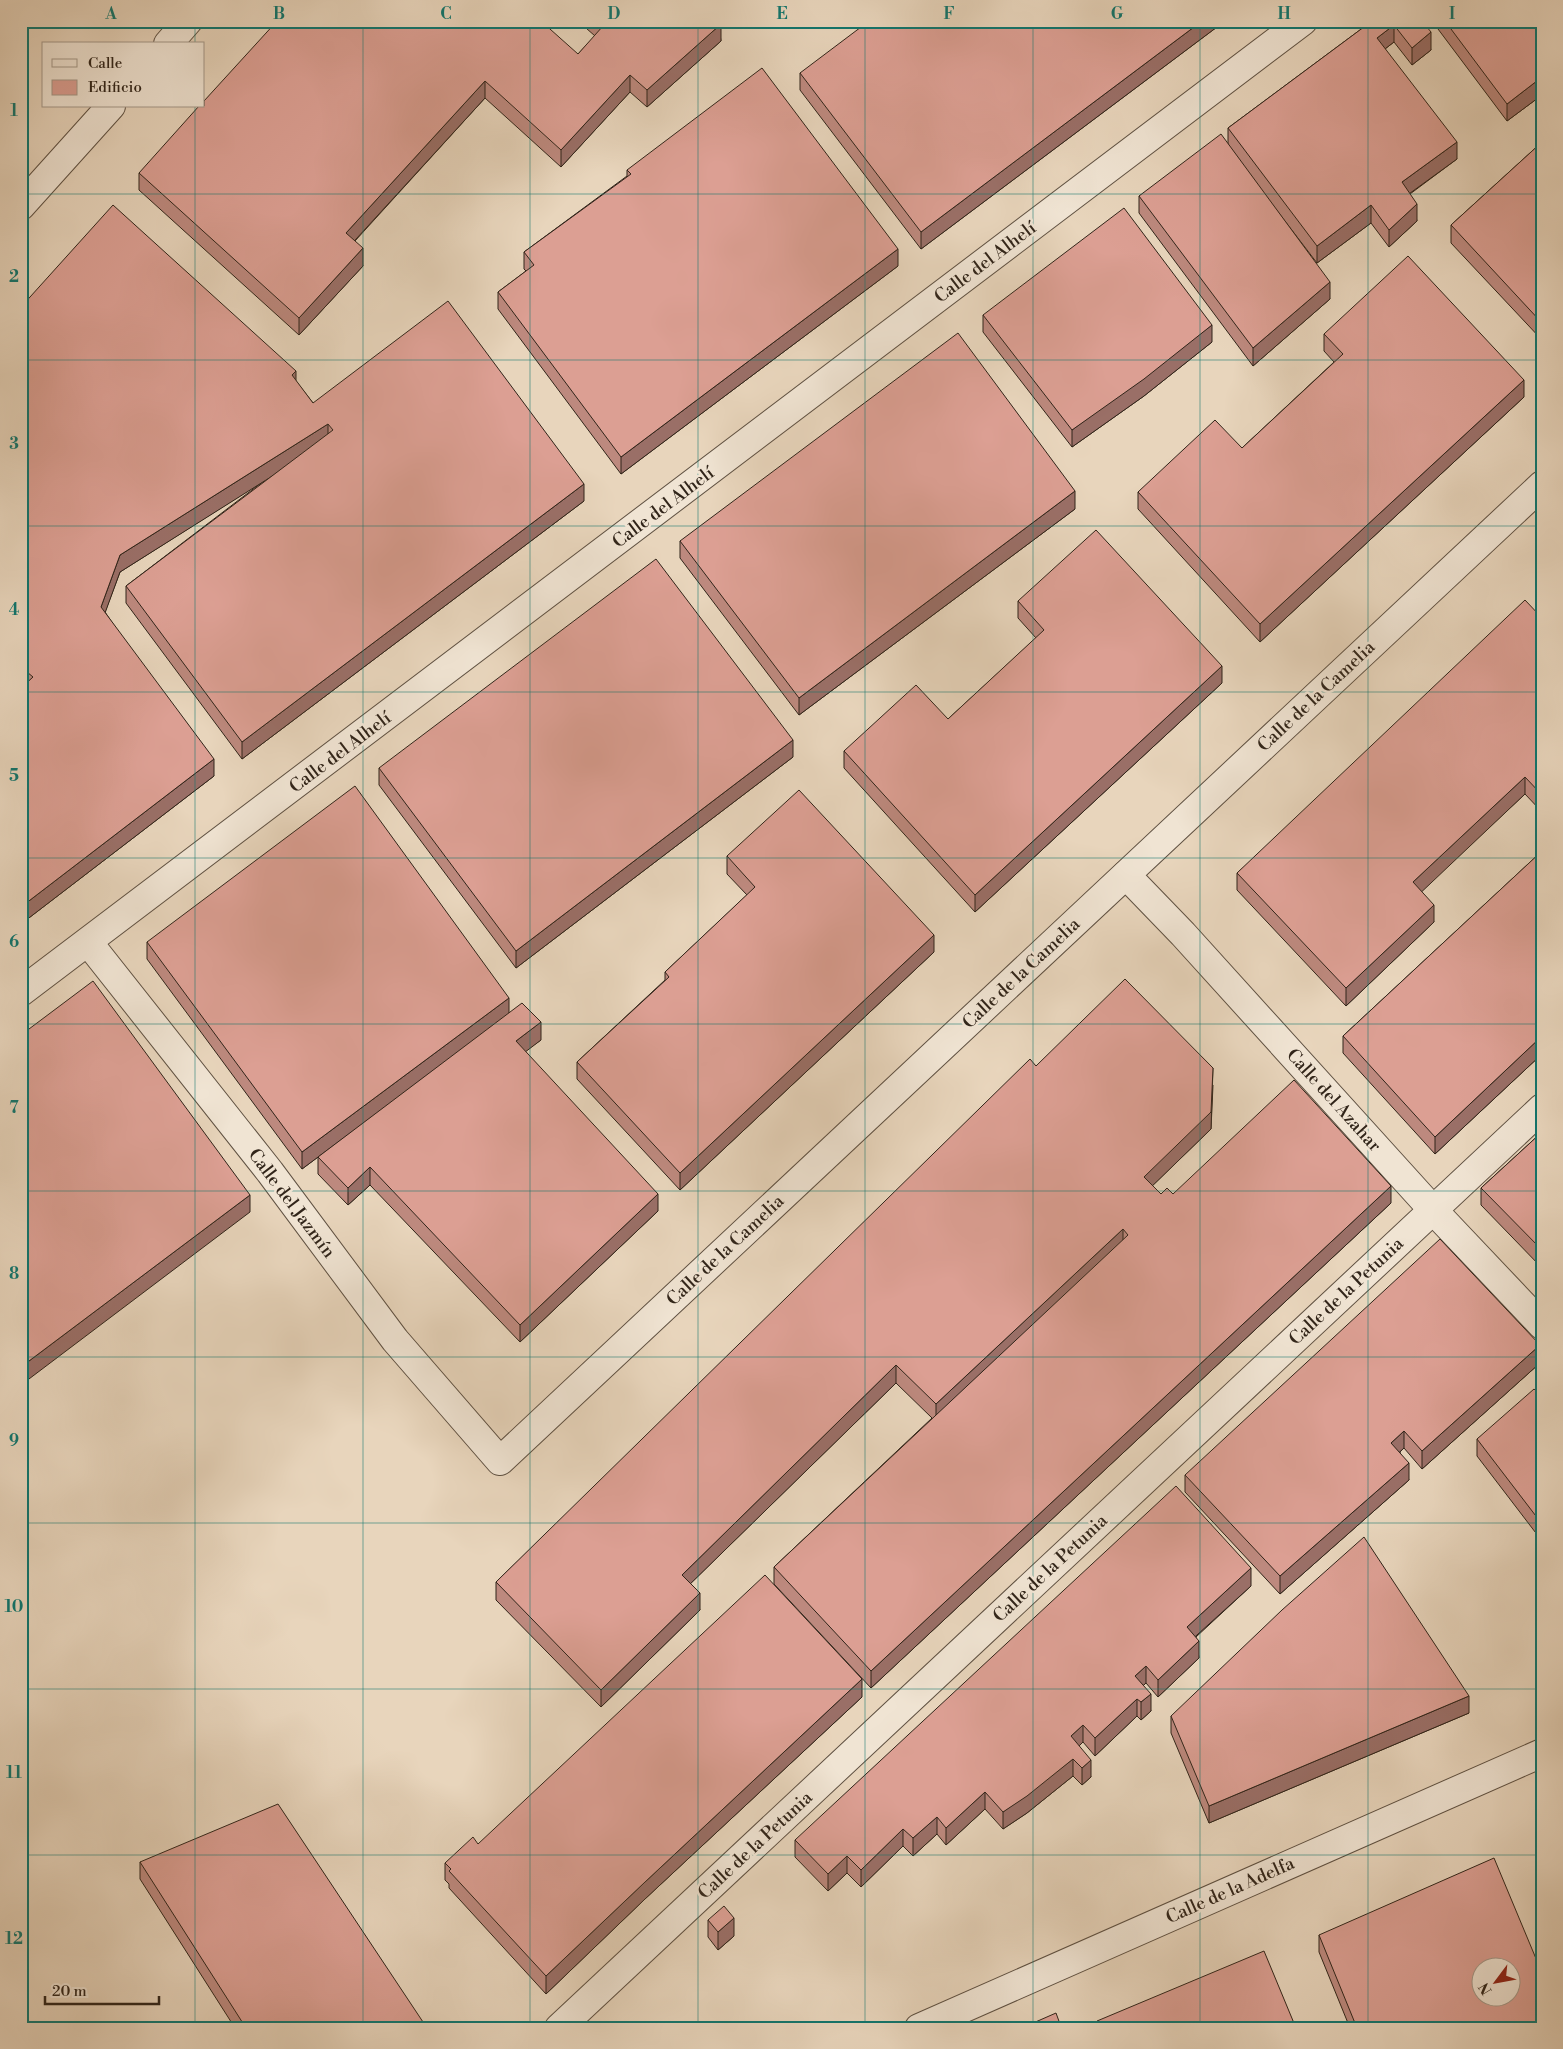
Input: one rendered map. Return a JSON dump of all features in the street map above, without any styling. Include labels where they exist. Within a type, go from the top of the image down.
[{"type":"street","points":[[170,42],[188,21]]},
{"type":"street","name":"Calle del Alhelí","points":[[21,992],[1304,21]]},
{"type":"street","points":[[21,206],[109,108]]},
{"type":"street","name":"Calle de la Camelia","points":[[500,1461],[1542,485]]},
{"type":"street","name":"Calle del Azahar","points":[[1126,874],[1183,934],[1433,1210],[1542,1325]]},
{"type":"street","name":"Calle del Jazmín","points":[[88,942],[270,1172],[395,1340],[500,1461]]},
{"type":"street","name":"Calle de la Petunia","points":[[559,2028],[1542,1108]]},
{"type":"street","name":"Calle de la Adelfa","points":[[919,2028],[1542,1753]]},
{"type":"building","points":[[277,21],[541,21],[578,54],[603,26],[597,21],[718,21],[721,24],[647,90],[630,75],[561,150],[485,81],[346,233],[363,248],[299,318],[139,173],[197,108],[205,108],[205,100]]},
{"type":"building","points":[[869,21],[1202,21],[921,232],[800,73]]},
{"type":"building","points":[[1372,21],[1422,21],[1431,32],[1412,48],[1394,25],[1377,38],[1457,142],[1402,182],[1417,204],[1389,230],[1371,205],[1317,246],[1228,128]]},
{"type":"building","points":[[1445,21],[1542,21],[1542,77],[1507,104]]},
{"type":"building","points":[[762,68],[898,249],[621,457],[498,292],[534,265],[524,252],[631,174],[627,170]]},
{"type":"building","points":[[1221,134],[1330,282],[1253,348],[1139,196]]},
{"type":"building","points":[[1542,142],[1542,323],[1451,225]]},
{"type":"building","points":[[113,205],[296,371],[292,375],[313,403],[448,301],[584,484],[242,742],[126,586],[333,430],[328,424],[120,555],[101,607],[214,759],[21,907],[21,688],[33,677],[21,667],[21,307]]},
{"type":"building","points":[[1124,208],[1212,325],[1144,379],[1072,430],[983,315]]},
{"type":"building","points":[[1408,256],[1524,380],[1260,624],[1138,492],[1215,420],[1242,448],[1343,354],[1324,334]]},
{"type":"building","points":[[958,333],[1075,491],[799,698],[680,541]]},
{"type":"building","points":[[1096,530],[1222,666],[975,895],[844,751],[916,685],[948,719],[1044,630],[1018,601]]},
{"type":"building","points":[[656,559],[793,740],[516,951],[379,768]]},
{"type":"building","points":[[1525,600],[1542,618],[1542,795],[1525,777],[1413,882],[1434,905],[1346,988],[1237,873]]},
{"type":"building","points":[[355,786],[509,998],[302,1152],[147,942]]},
{"type":"building","points":[[799,790],[934,935],[680,1173],[577,1062],[669,977],[665,972],[755,887],[727,856]]},
{"type":"building","points":[[1542,851],[1542,1036],[1435,1137],[1343,1036]]},
{"type":"building","points":[[1125,979],[1213,1068],[1211,1112],[1144,1177],[1161,1194],[1167,1188],[1173,1194],[1294,1080],[1391,1186],[871,1671],[774,1567],[1128,1235],[1123,1229],[936,1404],[896,1365],[682,1575],[700,1593],[601,1690],[496,1582],[1030,1059],[1036,1066]]},
{"type":"building","points":[[93,981],[250,1195],[21,1367],[21,1035]]},
{"type":"building","points":[[522,1003],[541,1022],[516,1041],[658,1194],[520,1325],[370,1167],[348,1188],[318,1157]]},
{"type":"building","points":[[1542,1132],[1542,1250],[1481,1188]]},
{"type":"building","points":[[1440,1239],[1540,1345],[1422,1451],[1404,1431],[1391,1443],[1409,1463],[1280,1576],[1185,1475]]},
{"type":"building","points":[[1534,1389],[1542,1396],[1542,1524],[1477,1439]]},
{"type":"building","points":[[1176,1486],[1251,1568],[1187,1627],[1199,1641],[1158,1680],[1146,1666],[1135,1676],[1151,1694],[1141,1702],[1137,1699],[1095,1738],[1083,1725],[1071,1736],[1091,1760],[1082,1768],[1073,1759],[1027,1796],[1003,1812],[985,1792],[946,1828],[937,1817],[913,1838],[903,1829],[861,1870],[847,1856],[828,1874],[795,1840]]},
{"type":"building","points":[[1364,1537],[1469,1696],[1209,1806],[1171,1716],[1282,1610]]},
{"type":"building","points":[[765,1575],[862,1679],[546,1976],[449,1871],[451,1869],[445,1863],[473,1837],[478,1844]]},
{"type":"building","points":[[278,1804],[427,2028],[246,2028],[140,1862]]},
{"type":"building","points":[[1494,1858],[1542,1973],[1542,2028],[1357,2028],[1319,1935]]},
{"type":"building","points":[[724,1906],[734,1918],[718,1932],[708,1920]]},
{"type":"building","points":[[1264,1951],[1296,2028],[1099,2028],[1097,2021]]},
{"type":"building","points":[[1056,2013],[1060,2024],[1052,2028],[1024,2028],[1024,2027]]}]
